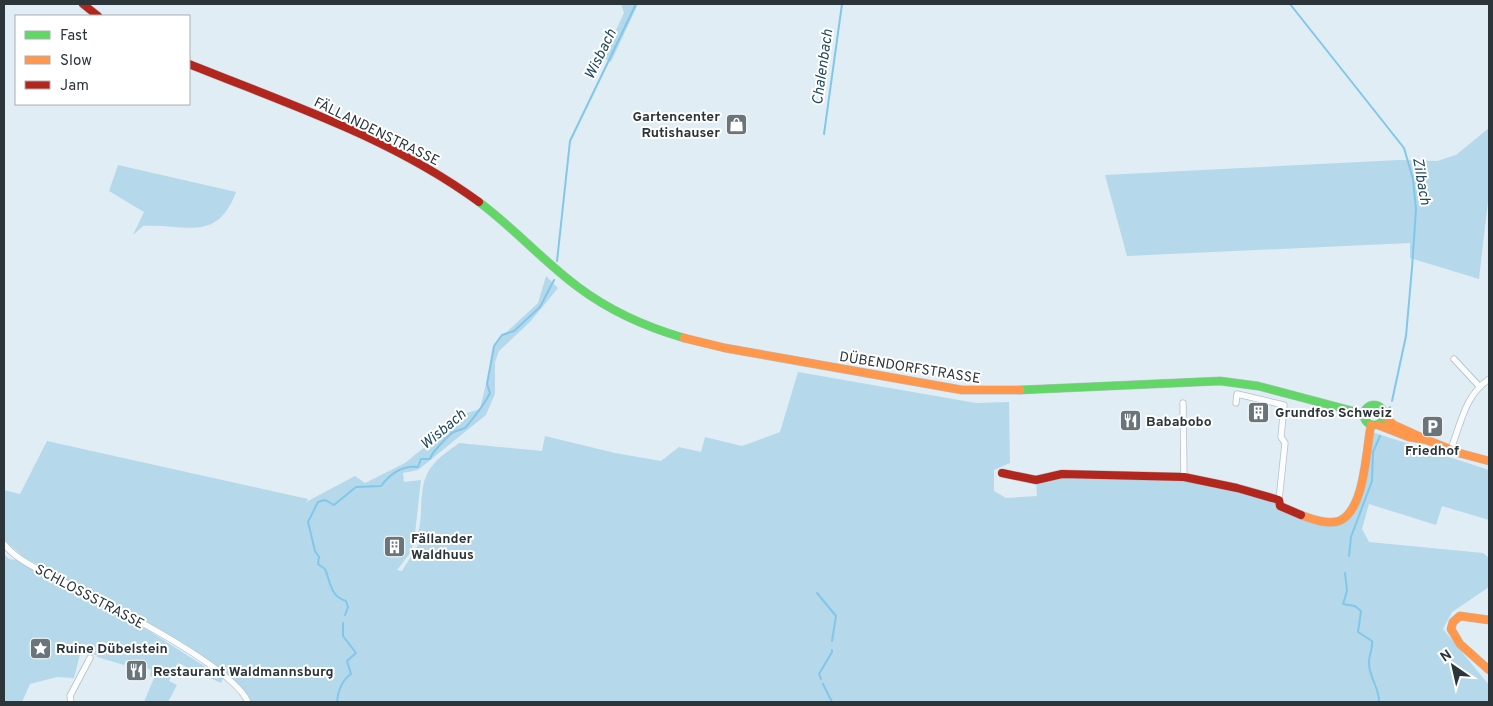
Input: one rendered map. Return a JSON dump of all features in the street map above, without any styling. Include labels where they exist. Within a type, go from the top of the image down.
[{"type":"main road","points":[[83,4],[97,15]]},
{"type":"main road","name":"FÄLLANDENSTRASSE","points":[[190,64],[329,119],[425,166],[467,193],[559,272]]},
{"type":"main road","name":"DÜBENDORFSTRASSE","points":[[559,272],[599,302],[619,313],[674,336],[720,349],[962,390],[998,392],[1206,381],[1245,383],[1287,392],[1345,412],[1364,414],[1368,407],[1375,405],[1382,409],[1384,416],[1393,425],[1421,435],[1427,440]]},
{"type":"main road","points":[[1364,414],[1366,421],[1375,425]]},
{"type":"main road","points":[[1002,473],[1036,480],[1062,474],[1184,477],[1237,488],[1279,500],[1280,506],[1285,509],[1324,522],[1335,523],[1346,518],[1354,510],[1375,425],[1384,416]]},
{"type":"main road","name":"DÜBENDORFSTRASSE","points":[[1375,425],[1409,438],[1427,440],[1476,454],[1485,460]]},
{"type":"main road","points":[[1489,620],[1460,616],[1454,620],[1450,630],[1456,641],[1489,670]]},
{"type":"street","points":[[1454,359],[1479,386]]},
{"type":"street","points":[[1449,446],[1466,406],[1479,386],[1489,379]]},
{"type":"street","points":[[1236,403],[1237,394],[1284,405],[1281,437],[1285,443],[1279,500]]},
{"type":"street","points":[[1183,403],[1184,477]]},
{"type":"street","name":"SCHLOSSSTRASSE","points":[[4,544],[20,558],[110,606],[209,664],[238,686],[248,702]]},
{"type":"street","points":[[71,702],[70,696],[90,658]]},
{"type":"shaded area","points":[[621,4],[638,4],[611,62],[603,58],[624,13]]},
{"type":"shaded area","points":[[1489,128],[1489,192],[1479,279],[1410,258],[1410,243],[1127,256],[1105,175],[1399,160],[1437,161],[1456,155]]},
{"type":"shaded area","points":[[118,165],[236,192],[220,219],[210,225],[186,228],[143,226],[133,235],[144,212],[109,191]]},
{"type":"shaded area","points":[[546,276],[558,288],[530,322],[499,351],[495,362],[495,394],[486,415],[418,470],[403,473],[404,482],[421,480],[411,552],[397,570],[402,571],[420,542],[417,537],[422,491],[427,474],[438,460],[459,443],[542,451],[545,436],[615,453],[661,461],[679,447],[701,452],[705,437],[742,446],[780,432],[798,372],[976,403],[1009,402],[1010,463],[994,470],[994,491],[1006,498],[1037,496],[1036,480],[1062,474],[1184,477],[1279,500],[1280,506],[1324,522],[1351,514],[1369,431],[1489,470],[1489,520],[1442,506],[1436,525],[1369,504],[1362,529],[1369,542],[1483,553],[1489,558],[1489,587],[1452,612],[1443,629],[1489,685],[1489,702],[248,702],[225,675],[113,605],[25,558],[4,540],[4,490],[20,494],[47,441],[308,499],[306,504],[308,501],[355,476],[365,483],[405,463],[467,413],[480,409],[496,342],[538,303]]},
{"type":"shaded area","points":[[4,554],[9,559],[16,560],[146,629],[223,678],[221,683],[178,663],[169,681],[177,685],[168,702],[144,702],[154,678],[150,676],[151,670],[126,660],[124,665],[97,657],[97,655],[80,654],[74,678],[57,677],[30,684],[22,702],[4,702]]},
{"type":"waterway","name":"Wisbach","points":[[557,261],[570,141],[636,4]]},
{"type":"waterway","name":"Chalenbach","points":[[824,134],[842,4]]},
{"type":"waterway","name":"Zilbach","points":[[1290,4],[1404,148],[1413,179],[1416,209],[1406,336],[1392,401]]},
{"type":"waterway","name":"Wisbach","points":[[345,615],[348,607],[346,601],[337,596],[330,584],[325,569],[318,564],[319,557],[315,551],[308,522],[318,502],[325,500],[334,505],[356,487],[381,486],[397,471],[407,467],[418,467],[421,459],[430,459],[436,449],[449,435],[466,427],[482,407],[490,393],[487,384],[494,346],[502,335],[514,331],[540,307],[554,280]]},
{"type":"waterway","name":"Zilbach","points":[[1349,556],[1351,537],[1372,481],[1373,452],[1380,436]]},
{"type":"waterway","name":"Zilbach","points":[[1345,573],[1347,591],[1343,604],[1355,606],[1361,611],[1358,632],[1372,641],[1369,667],[1378,692],[1379,702]]},
{"type":"waterway","name":"Chalenbach","points":[[817,593],[836,616],[832,641]]},
{"type":"waterway","name":"Wisbach","points":[[337,702],[341,686],[351,674],[347,661],[356,653],[343,636],[343,623]]},
{"type":"waterway","name":"Chalenbach","points":[[821,679],[819,674],[832,650]]},
{"type":"waterway","name":"Chalenbach","points":[[823,684],[832,702]]},
{"type":"traffic: fast","points":[[479,202],[565,277],[590,296],[629,317],[656,329],[684,338]]},
{"type":"traffic: fast","points":[[1020,390],[1220,381],[1258,386],[1364,414]]},
{"type":"traffic: fast","points":[[1374,405],[1381,408],[1384,415],[1381,422],[1374,425],[1367,422],[1364,415],[1367,408],[1374,405]]},
{"type":"traffic: slow","points":[[684,338],[725,348],[962,390],[1020,390]]},
{"type":"traffic: slow","points":[[1385,417],[1394,425],[1427,440]]},
{"type":"traffic: slow","points":[[1301,515],[1330,522],[1339,521],[1348,515],[1359,493],[1363,478],[1371,425]]},
{"type":"traffic: slow","points":[[1378,425],[1409,437],[1427,440],[1459,453],[1489,461]]},
{"type":"traffic: slow","points":[[1489,620],[1460,616],[1453,622],[1451,629],[1460,644],[1489,670]]},
{"type":"traffic: jam","points":[[83,4],[97,15]]},
{"type":"traffic: jam","points":[[190,64],[301,108],[375,141],[446,179],[479,202]]},
{"type":"traffic: jam","points":[[1002,473],[1036,480],[1062,474],[1184,477],[1237,488],[1279,500],[1280,506],[1301,515]]},
{"type":"place","name":"Gartencenter Rutishauser","points":[[736,124]]},
{"type":"place","name":"Grundfos Schweiz","points":[[1259,412]]},
{"type":"place","name":"Bababobo","points":[[1130,421]]},
{"type":"place","name":"Friedhof","points":[[1432,427]]},
{"type":"place","name":"Fällander Waldhuus","points":[[395,546]]},
{"type":"place","name":"Ruine Dübelstein","points":[[40,648]]},
{"type":"place","name":"Restaurant Waldmannsburg","points":[[137,671]]}]
